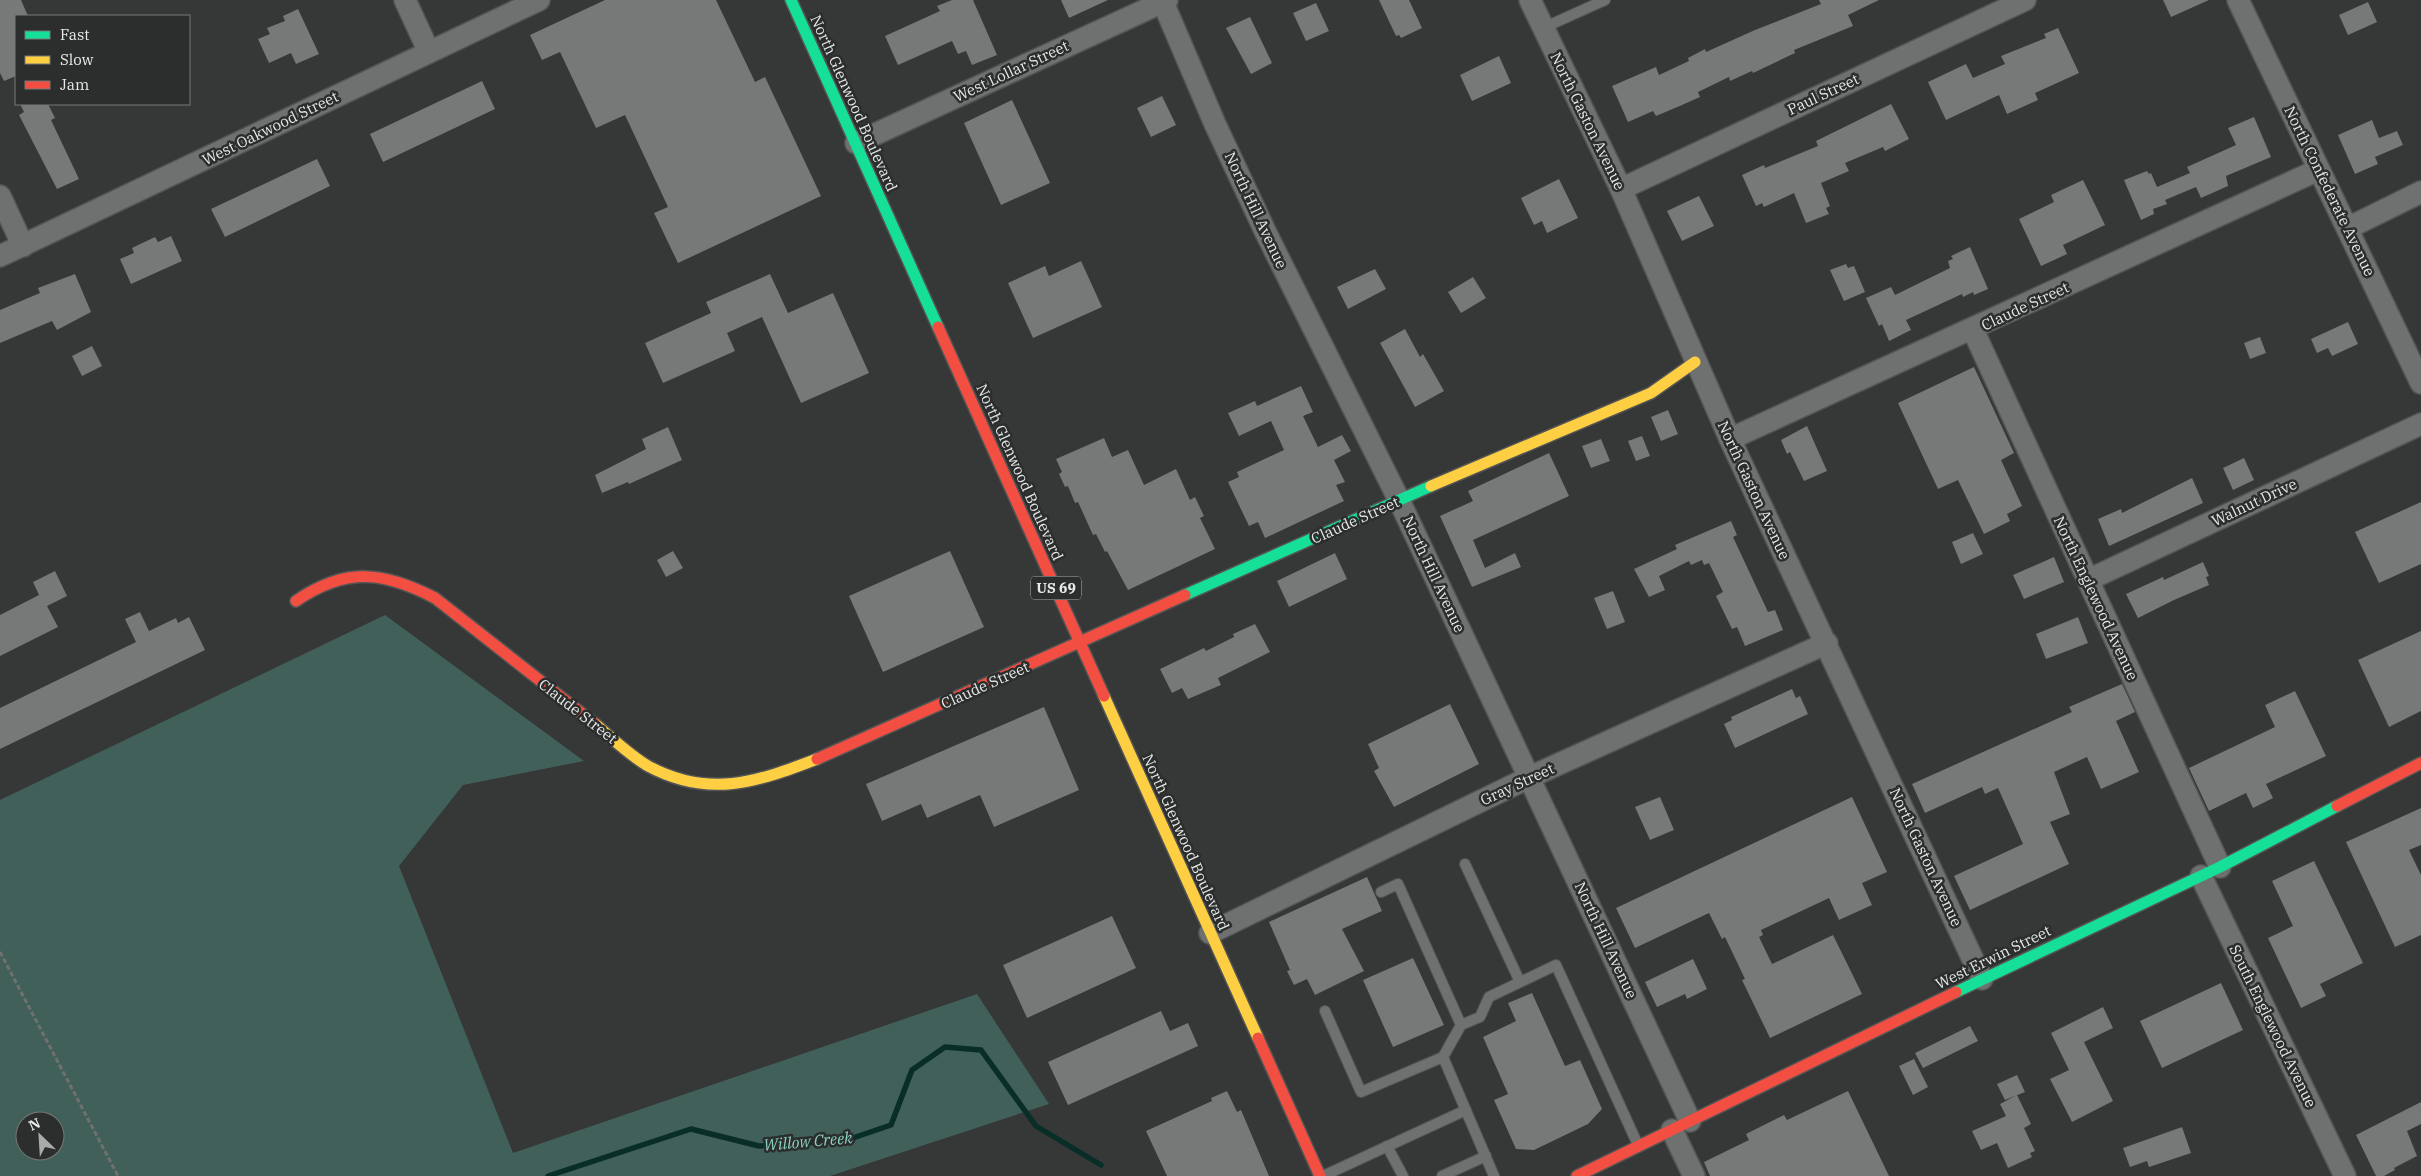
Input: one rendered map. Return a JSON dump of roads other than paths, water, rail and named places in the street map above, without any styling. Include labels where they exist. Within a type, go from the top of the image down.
[{"type":"main road","name":"North Glenwood Boulevard","points":[[791,0],[1321,1176]]},
{"type":"main road","name":"Claude Street","points":[[296,601],[328,582],[355,576],[384,576],[411,585],[435,598],[647,765],[684,782],[716,785],[749,783],[818,759],[1399,500],[1651,393],[1695,362]]},
{"type":"main road","name":"West Erwin Street","points":[[1577,1176],[1982,978],[2200,876],[2421,763]]},
{"type":"street","points":[[405,0],[429,52]]},
{"type":"street","name":"West Oakwood Street","points":[[0,256],[539,0]]},
{"type":"street","name":"North Gaston Avenue","points":[[1530,0],[1621,189],[1730,439],[1982,978]]},
{"type":"street","name":"Paul Street","points":[[1621,189],[2026,0]]},
{"type":"street","name":"North Confederate Avenue","points":[[2238,0],[2421,383]]},
{"type":"street","name":"West Lollar Street","points":[[856,143],[1164,1]]},
{"type":"street","name":"North Hill Avenue","points":[[1164,1],[1216,124],[1266,233],[1399,500],[1530,778],[1681,1126],[1694,1176]]},
{"type":"street","name":"Claude Street","points":[[1730,439],[1973,330],[2318,170]]},
{"type":"street","points":[[2348,228],[2421,192]]},
{"type":"street","points":[[0,196],[23,246]]},
{"type":"street","name":"North Englewood Avenue","points":[[1973,330],[2220,866]]},
{"type":"street","name":"Walnut Drive","points":[[2088,580],[2421,424]]},
{"type":"street","name":"Gray Street","points":[[1210,933],[1530,778],[1827,643]]},
{"type":"street","name":"South Englewood Avenue","points":[[2200,876],[2345,1176]]},
{"type":"lane","points":[[1543,28],[1605,0]]},
{"type":"lane","points":[[1465,864],[1520,982]]},
{"type":"lane","points":[[1381,892],[1398,884],[1461,1025]]},
{"type":"lane","points":[[1325,1011],[1361,1092],[1443,1057],[1461,1025],[1480,1017],[1489,997],[1556,965],[1639,1146]]},
{"type":"lane","points":[[1443,1057],[1494,1176]]},
{"type":"lane","points":[[1321,1176],[1466,1110]]},
{"type":"lane","points":[[1387,1146],[1403,1176]]},
{"type":"lane","points":[[1442,1176],[1486,1156]]},
{"type":"waterway","name":"Willow Creek","points":[[548,1176],[691,1129],[759,1146],[847,1140],[891,1125],[912,1070],[945,1047],[981,1050],[1036,1126],[1101,1165]]}]
